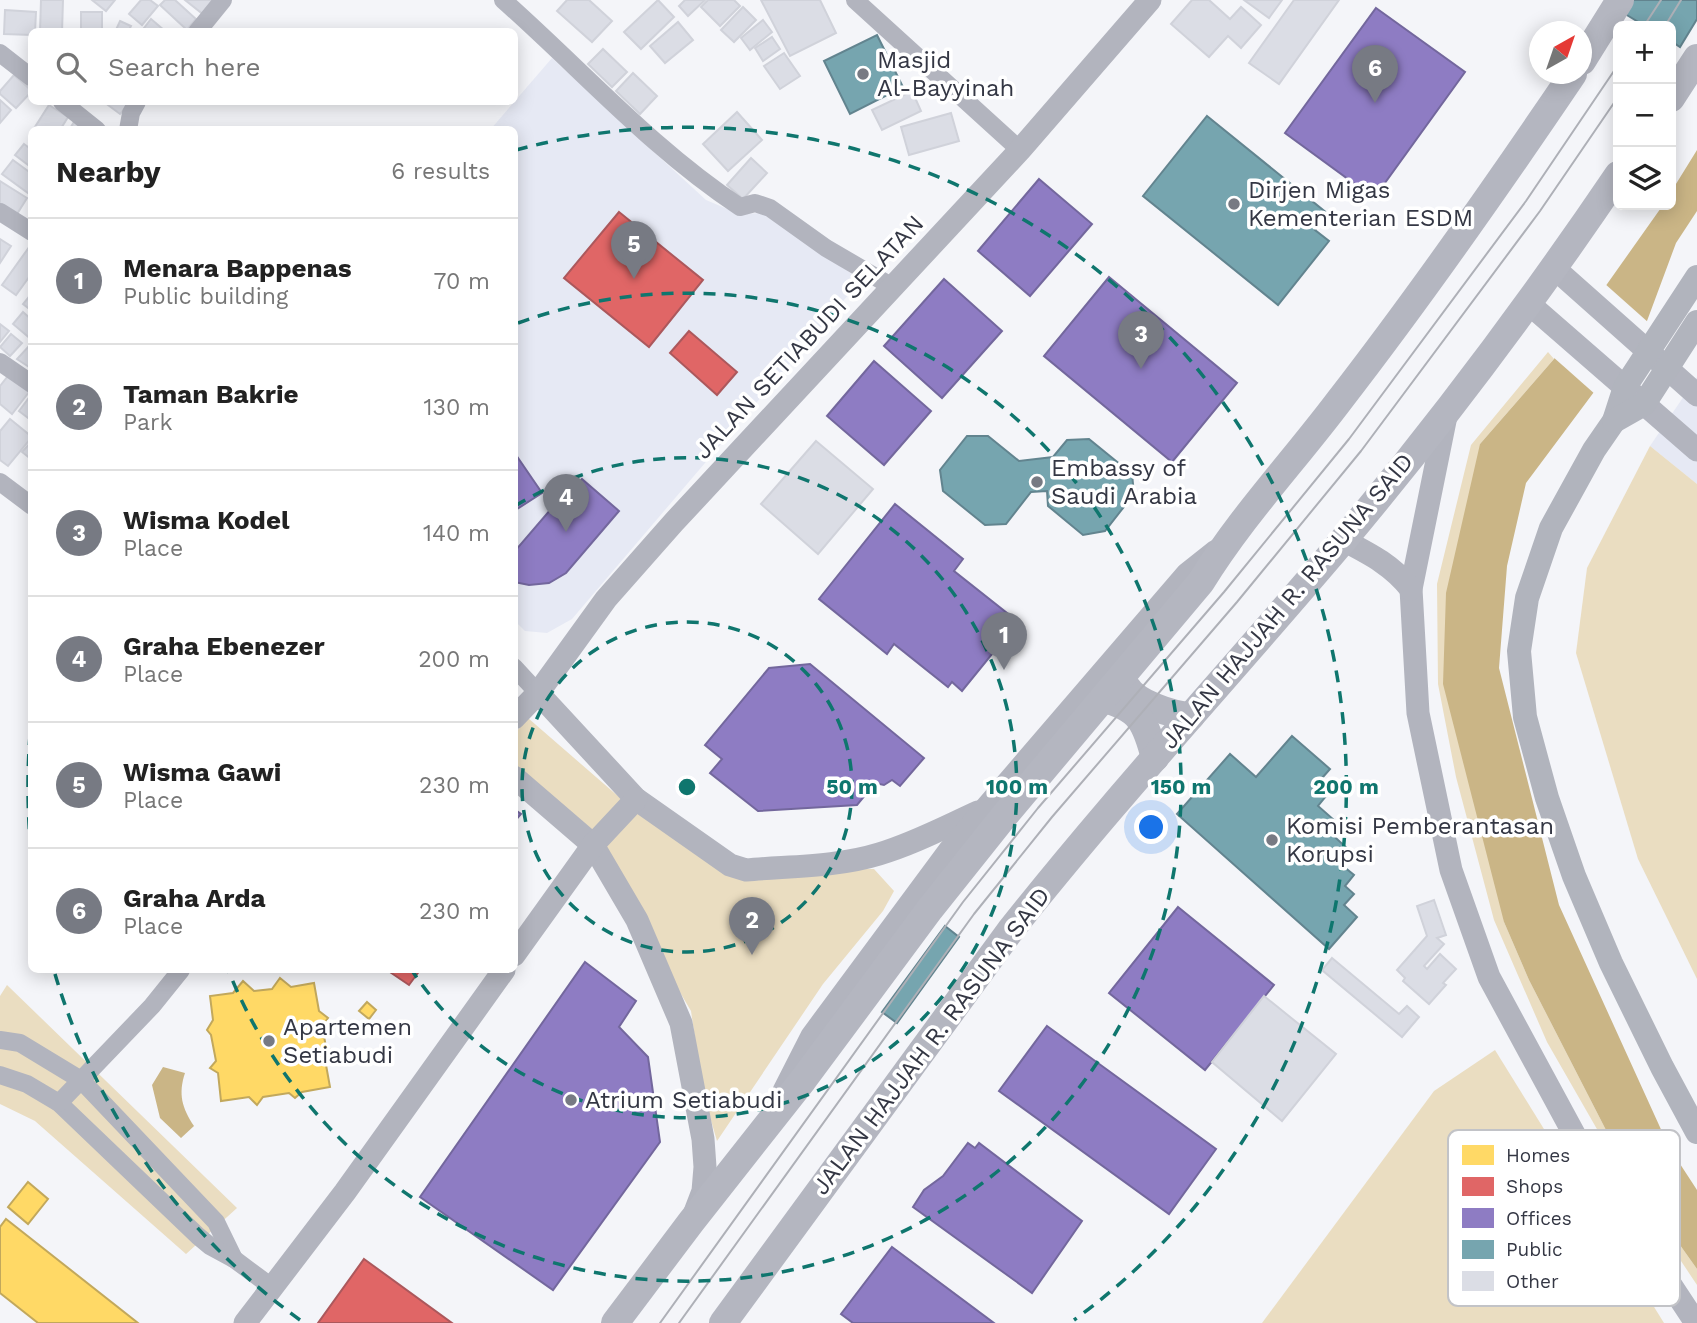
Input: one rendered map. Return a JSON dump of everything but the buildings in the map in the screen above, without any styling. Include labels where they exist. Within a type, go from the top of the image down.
[{"type":"main road","points":[[1592,44],[1620,0]]},
{"type":"main road","points":[[1676,90],[1697,58]]},
{"type":"main road","points":[[615,1323],[1004,815],[1201,582],[1224,544],[1324,421],[1424,288],[1566,84]]},
{"type":"main road","name":"JALAN HAJJAH R. RASUNA SAID","points":[[723,1323],[1010,931],[1343,540],[1528,303],[1613,182]]},
{"type":"main road","points":[[1614,421],[1619,383],[1697,277]]},
{"type":"main road","points":[[1697,322],[1644,404],[1614,421],[1594,450],[1551,528],[1527,597],[1519,651],[1525,718],[1547,798],[1574,876],[1611,963],[1697,1132]]},
{"type":"main road","points":[[1122,677],[1128,690],[1141,699],[1164,711],[1191,716]]},
{"type":"main road","points":[[1103,699],[1129,708],[1138,715],[1145,726],[1155,758]]},
{"type":"street","points":[[200,28],[223,0]]},
{"type":"street","points":[[503,0],[595,88],[702,182],[740,207],[755,203],[771,208],[826,248],[891,286]]},
{"type":"street","points":[[855,0],[1020,150]]},
{"type":"street","name":"JALAN SETIABUDI SELATAN","points":[[518,714],[537,693],[606,599],[701,491],[1020,150],[1150,0]]},
{"type":"street","points":[[0,53],[28,75]]},
{"type":"street","points":[[66,105],[92,126]]},
{"type":"street","points":[[129,126],[135,105]]},
{"type":"street","points":[[0,212],[28,230]]},
{"type":"street","points":[[1553,267],[1697,395]]},
{"type":"street","points":[[1528,303],[1697,450]]},
{"type":"street","points":[[0,362],[28,381]]},
{"type":"street","points":[[1448,408],[1411,589],[1418,713],[1451,870],[1489,976],[1572,1130]]},
{"type":"street","points":[[0,482],[28,503]]},
{"type":"street","points":[[1343,540],[1378,558],[1398,573],[1411,589]]},
{"type":"street","points":[[764,1128],[812,1036],[949,851],[1187,574],[1224,544]]},
{"type":"street","points":[[518,672],[636,799],[730,866],[746,870],[848,861],[878,855],[907,845],[987,808]]},
{"type":"street","points":[[518,780],[593,845],[637,920],[681,1023],[703,1139],[705,1167],[703,1191],[691,1222]]},
{"type":"street","points":[[518,949],[593,845],[636,799]]},
{"type":"street","points":[[59,1103],[152,1006],[179,973]]},
{"type":"street","points":[[245,1323],[345,1192],[502,973]]},
{"type":"street","points":[[0,1040],[20,1043],[81,1080],[216,1222],[234,1259]]},
{"type":"street","points":[[0,1075],[27,1084],[59,1103],[198,1236],[273,1288]]},
{"type":"street","points":[[1680,1299],[1696,1323]]},
{"type":"shaded area","points":[[552,58],[706,200],[739,214],[762,213],[861,280],[572,619],[547,633],[525,631],[518,624],[518,126],[493,126],[512,105],[518,105],[518,97]]},
{"type":"shaded area","points":[[1697,150],[1697,211],[1676,243],[1647,321],[1526,483],[1507,566],[1499,668],[1559,905],[1661,1130],[1606,1130],[1529,980],[1504,922],[1443,684],[1446,593],[1480,444],[1554,359],[1659,210],[1676,210],[1676,184]]},
{"type":"shaded area","points":[[1548,352],[1554,359],[1480,444],[1504,922],[1529,980],[1606,1130],[1597,1130],[1547,1042],[1494,920],[1456,777],[1438,684],[1437,584],[1471,445]]},
{"type":"shaded area","points":[[1697,377],[1697,484],[1650,446]]},
{"type":"shaded area","points":[[1650,446],[1697,484],[1697,979],[1638,859],[1576,653],[1587,568]]},
{"type":"shaded area","points":[[528,718],[634,810],[726,868],[874,869],[894,891],[883,911],[823,984],[717,1141],[703,1093],[691,1011],[641,926],[603,844],[518,767],[518,730]]},
{"type":"shaded area","points":[[7,985],[237,1208],[186,1254],[35,1121],[0,1104],[0,996]]},
{"type":"shaded area","points":[[1495,1050],[1545,1130],[1448,1130],[1448,1306],[1653,1306],[1664,1323],[1262,1323],[1434,1091]]},
{"type":"shaded area","points":[[163,1067],[185,1073],[182,1101],[194,1126],[181,1138],[160,1118],[152,1085]]},
{"type":"shaded area","points":[[1680,1164],[1697,1190],[1697,1269],[1680,1245]]},
{"type":"shaded area","points":[[1680,1245],[1697,1269],[1697,1285],[1680,1260]]},
{"type":"pier","points":[[1604,283],[1649,323],[1596,395],[1552,356]]},
{"type":"tram line","points":[[1647,21],[1661,0]]},
{"type":"tram line","points":[[1668,21],[1681,0]]},
{"type":"tram line","points":[[660,1323],[963,902],[1038,808],[1224,592],[1349,439],[1526,201],[1613,72]]},
{"type":"tram line","points":[[679,1323],[974,914],[1052,817],[1237,602],[1361,451],[1540,211],[1613,104]]},
{"type":"place","name":"Masjid Al-Bayyinah","points":[[863,74]]},
{"type":"place","name":"Graha Arda","points":[[1375,103]]},
{"type":"place","name":"Dirjen Migas Kementerian ESDM","points":[[1234,204]]},
{"type":"place","name":"Wisma Gawi","points":[[634,279]]},
{"type":"place","name":"Wisma Kodel","points":[[1141,369]]},
{"type":"place","name":"Embassy of Saudi Arabia","points":[[1037,482]]},
{"type":"place","name":"Graha Ebenezer","points":[[566,532]]},
{"type":"place","name":"Menara Bappenas","points":[[1004,670]]},
{"type":"place","name":"Komisi Pemberantasan Korupsi","points":[[1272,840]]},
{"type":"place","name":"Taman Bakrie","points":[[752,955]]},
{"type":"place","name":"Apartemen Setiabudi","points":[[269,1041]]},
{"type":"place","name":"Atrium Setiabudi","points":[[571,1100]]}]
